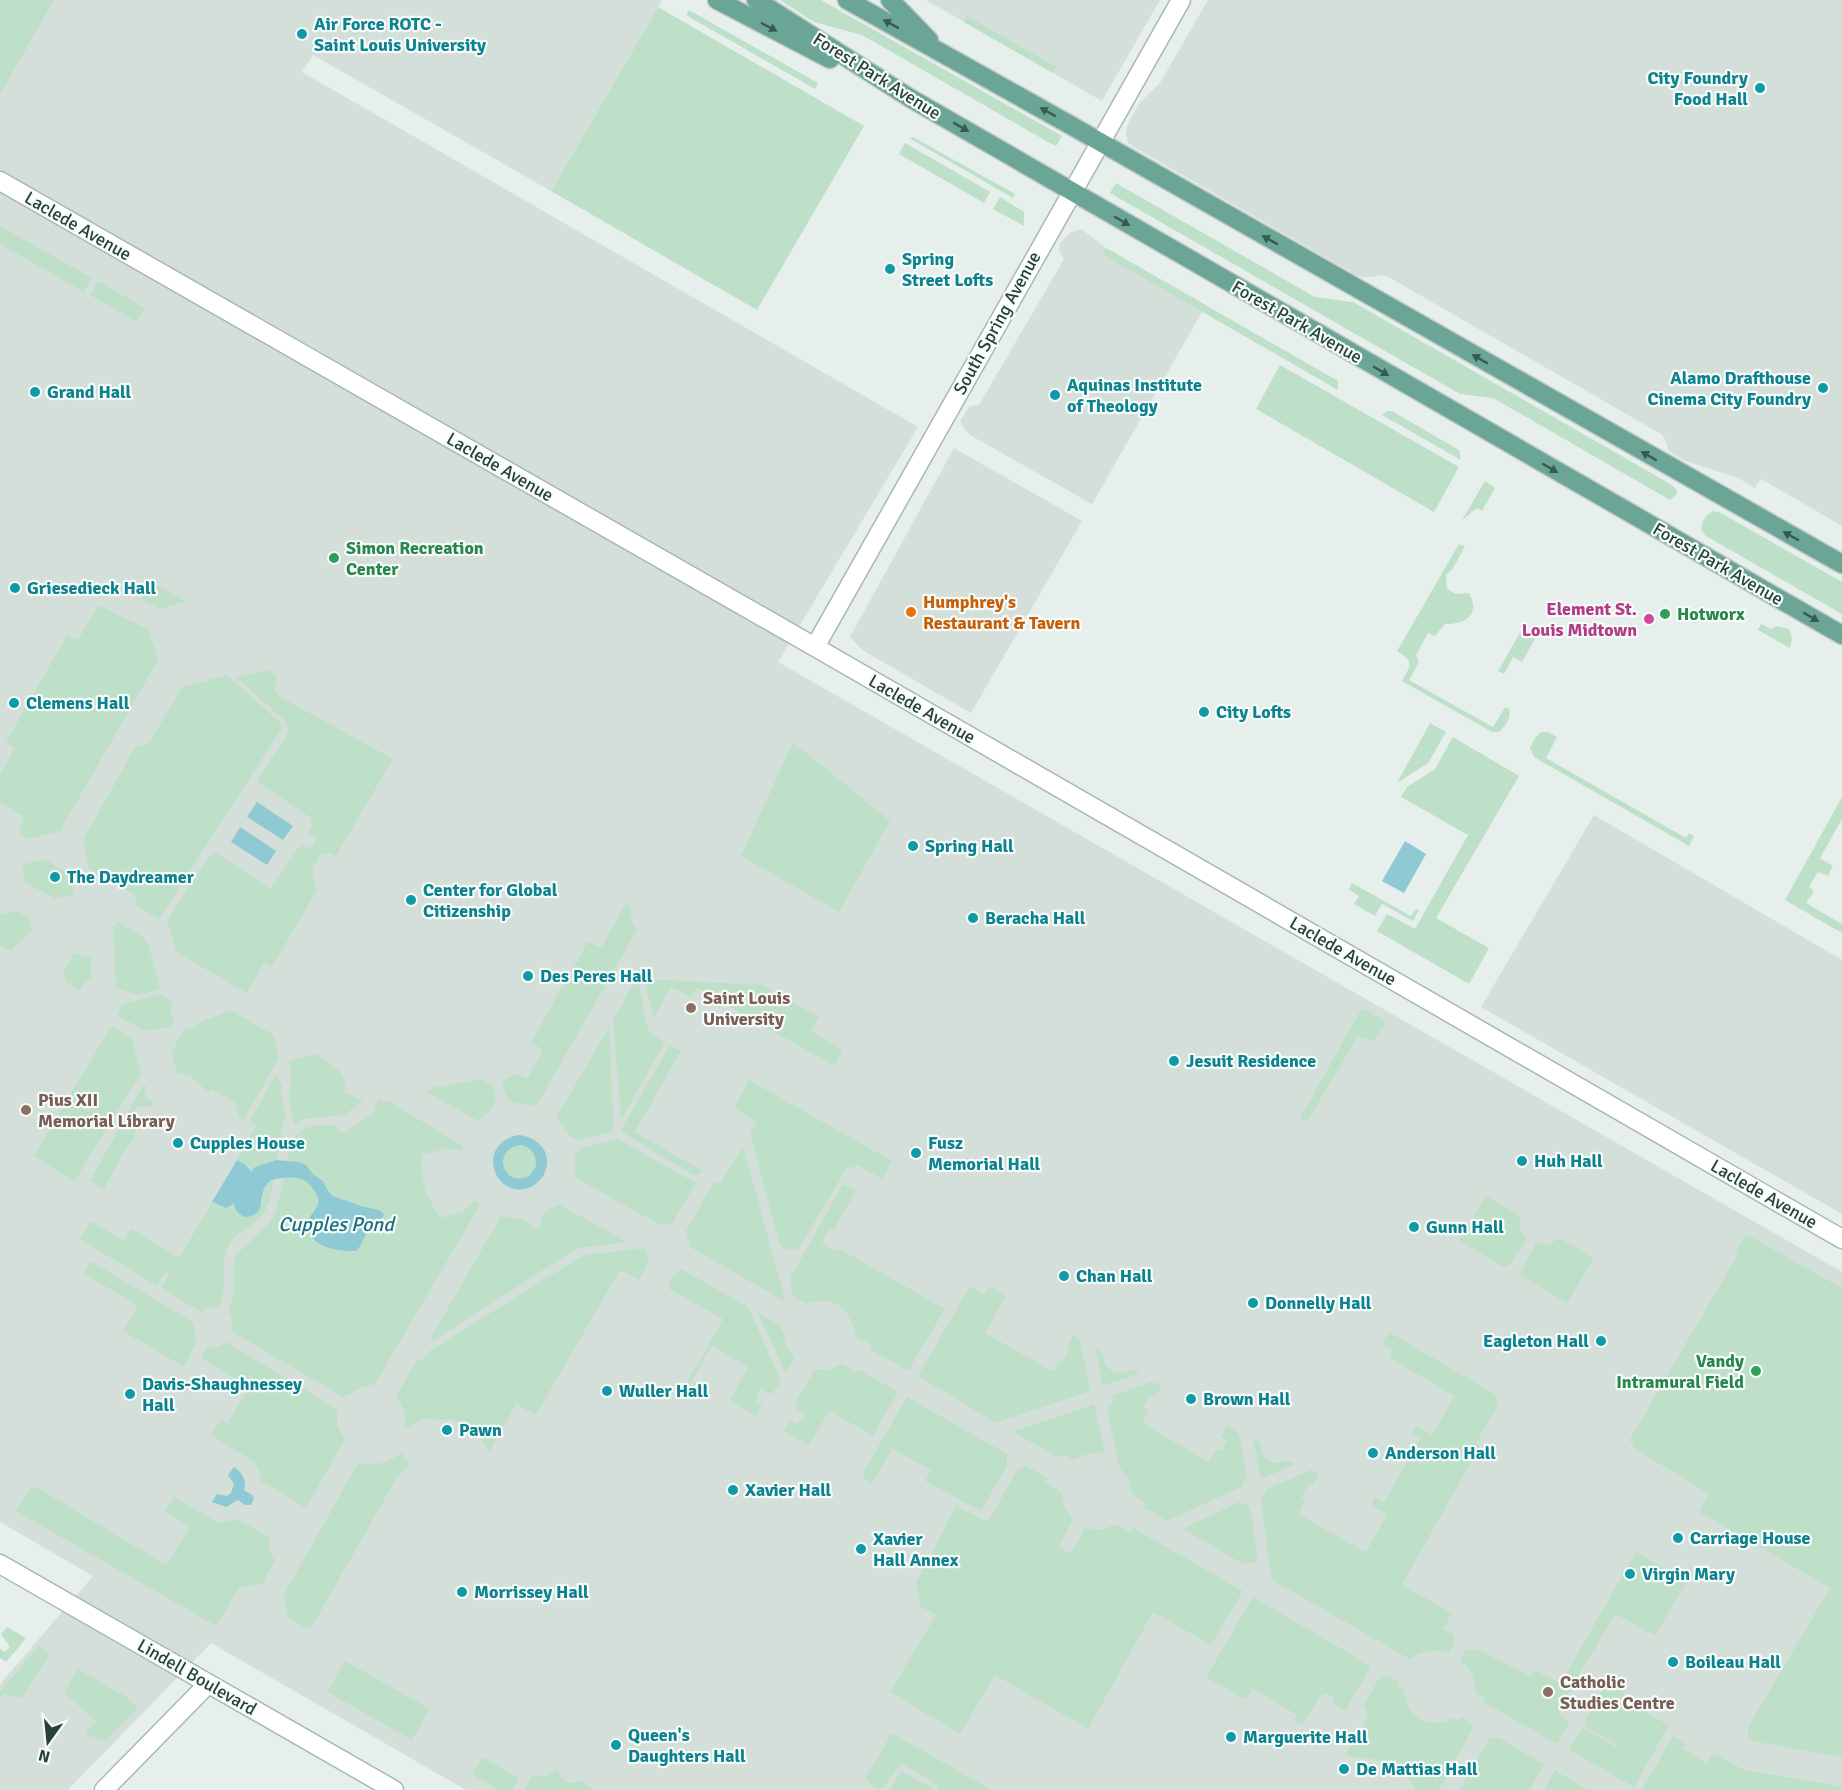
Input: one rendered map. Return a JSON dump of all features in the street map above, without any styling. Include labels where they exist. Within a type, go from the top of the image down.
[{"type":"main road","points":[[717,0],[805,47],[910,98]]},
{"type":"main road","name":"Forest Park Avenue","points":[[756,0],[910,98],[1842,636]]},
{"type":"main road","points":[[847,0],[1842,564]]},
{"type":"main road","points":[[890,0],[917,26],[936,49]]},
{"type":"street","name":"South Spring Avenue","points":[[815,647],[1181,0]]},
{"type":"street","name":"Laclede Avenue","points":[[0,181],[815,647],[1842,1239]]},
{"type":"street","name":"Lindell Boulevard","points":[[0,1564],[394,1790]]},
{"type":"street","points":[[104,1790],[208,1684]]},
{"type":"shaded area","name":"Saint Louis University","points":[[0,0],[662,0],[551,191],[313,55],[302,72],[918,427],[778,662],[1842,1272],[1842,1790],[1589,1790],[1558,1772],[1548,1790],[466,1790],[211,1643],[68,1790],[0,1790],[0,1684],[93,1576],[0,1522]]},
{"type":"shaded area","points":[[926,0],[1160,0],[1102,101]]},
{"type":"shaded area","points":[[1208,0],[1842,0],[1842,526],[1761,479],[1755,488],[1738,478],[1683,460],[1668,450],[1661,434],[1392,279],[1383,275],[1364,278],[1356,275],[1128,143],[1127,126],[1140,102],[1160,83]]},
{"type":"shaded area","name":"Aquinas Institute of Theology","points":[[1081,229],[1106,248],[1206,305],[1092,504],[970,435],[960,421],[970,406],[979,405],[1064,259],[1059,251],[1060,243],[1070,233]]},
{"type":"shaded area","points":[[954,448],[1082,521],[971,713],[862,650],[850,637]]},
{"type":"shaded area","points":[[1594,815],[1842,960],[1842,1214],[1481,1007]]},
{"type":"green space","points":[[0,0],[54,0],[0,94]]},
{"type":"green space","points":[[780,0],[821,0],[1062,136],[1056,146],[862,35],[814,22]]},
{"type":"green space","points":[[658,7],[864,126],[757,310],[551,191]]},
{"type":"green space","points":[[689,10],[818,83],[815,89],[686,15]]},
{"type":"green space","points":[[967,16],[1056,67],[1053,73],[964,22]]},
{"type":"green space","points":[[913,137],[1015,194],[1013,198],[909,138]]},
{"type":"green space","points":[[905,143],[990,192],[984,203],[899,154]]},
{"type":"green space","points":[[1116,183],[1315,297],[1353,302],[1672,485],[1677,494],[1670,500],[1493,398],[1460,394],[1110,193]]},
{"type":"green space","points":[[1000,197],[1024,212],[1024,226],[993,209]]},
{"type":"green space","points":[[0,226],[92,278],[84,292],[0,244]]},
{"type":"green space","points":[[1106,248],[1338,381],[1338,390],[1102,254]]},
{"type":"green space","points":[[98,281],[145,308],[137,322],[90,295]]},
{"type":"green space","points":[[1280,365],[1459,467],[1434,512],[1256,409]]},
{"type":"green space","points":[[1387,411],[1392,411],[1459,450],[1461,460],[1382,415]]},
{"type":"green space","points":[[1485,481],[1495,488],[1482,511],[1477,508],[1462,520]]},
{"type":"green space","points":[[1713,511],[1721,513],[1842,582],[1842,614],[1706,536],[1701,530],[1702,524]]},
{"type":"green space","points":[[1459,544],[1465,546],[1452,570],[1446,575],[1447,589],[1456,594],[1469,593],[1472,600],[1472,612],[1469,617],[1459,623],[1445,624],[1435,636],[1428,633],[1416,655],[1419,662],[1409,680],[1493,727],[1505,707],[1509,709],[1507,722],[1499,732],[1492,732],[1402,681],[1410,666],[1408,659],[1397,651]]},
{"type":"green space","points":[[151,582],[186,601],[160,609],[141,599]]},
{"type":"green space","points":[[98,605],[148,629],[158,660],[60,831],[28,839],[19,833],[23,816],[0,803],[0,774],[15,748],[6,742],[67,635],[78,640]]},
{"type":"green space","points":[[1761,624],[1771,629],[1778,626],[1789,629],[1792,639],[1790,648],[1758,630]]},
{"type":"green space","points":[[1521,631],[1535,639],[1522,662],[1513,657],[1504,674],[1498,671]]},
{"type":"green space","points":[[267,670],[277,676],[275,689],[279,696],[393,759],[336,856],[330,853],[319,856],[313,873],[313,881],[317,890],[272,967],[264,963],[247,993],[176,952],[169,925],[166,923],[208,857],[216,853],[271,889],[301,844],[310,849],[316,839],[308,833],[312,827],[311,818],[259,783],[259,778],[289,730],[285,721],[236,677]]},
{"type":"green space","points":[[227,675],[280,722],[282,728],[159,919],[136,906],[135,895],[89,869],[83,840],[135,747],[149,743],[182,687]]},
{"type":"green space","points":[[1430,723],[1446,732],[1428,763],[1397,783]]},
{"type":"green space","points":[[1541,732],[1548,732],[1557,737],[1546,758],[1686,838],[1689,833],[1694,836],[1689,846],[1534,757],[1530,748]]},
{"type":"green space","points":[[1453,737],[1519,776],[1436,918],[1489,948],[1469,984],[1377,931],[1387,914],[1415,929],[1468,835],[1401,797],[1407,787],[1435,769]]},
{"type":"green space","points":[[792,744],[807,753],[890,821],[839,912],[741,856]]},
{"type":"green space","points":[[1842,797],[1842,819],[1820,858],[1833,866],[1828,876],[1818,872],[1809,887],[1814,891],[1806,903],[1842,924],[1842,933],[1785,900]]},
{"type":"green space","points":[[44,859],[67,872],[75,894],[56,899],[26,883],[21,865]]},
{"type":"green space","points":[[1352,883],[1411,916],[1416,909],[1419,910],[1413,921],[1382,904],[1375,916],[1354,904],[1359,896],[1349,890]]},
{"type":"green space","points":[[626,903],[630,906],[631,918],[637,930],[536,1107],[512,1103],[501,1081],[516,1074],[527,1079],[543,1050],[531,1042],[588,941],[601,948]]},
{"type":"green space","points":[[17,911],[29,918],[32,930],[11,951],[0,945],[0,914]]},
{"type":"green space","points":[[119,922],[145,939],[160,986],[159,990],[137,995],[116,988],[113,927]]},
{"type":"green space","points":[[74,953],[90,957],[92,979],[83,984],[80,991],[67,983],[63,972]]},
{"type":"green space","points":[[638,977],[648,1031],[665,1042],[621,1120],[613,1019]]},
{"type":"green space","points":[[643,979],[762,985],[819,1017],[811,1031],[843,1050],[834,1066],[697,988],[691,997],[671,987],[654,1018]]},
{"type":"green space","points":[[161,994],[173,1002],[170,1014],[174,1019],[170,1027],[144,1031],[117,1015],[122,1004]]},
{"type":"green space","points":[[1362,1008],[1386,1022],[1373,1041],[1358,1036],[1307,1122],[1300,1118]]},
{"type":"green space","points":[[230,1010],[274,1035],[279,1058],[244,1119],[239,1116],[234,1102],[212,1089],[208,1092],[191,1077],[177,1073],[171,1053],[184,1029],[194,1028],[198,1023]]},
{"type":"green space","points":[[111,1026],[131,1037],[141,1073],[74,1182],[34,1156]]},
{"type":"green space","points":[[609,1027],[614,1131],[579,1140],[571,1137],[556,1118]]},
{"type":"green space","points":[[670,1045],[681,1051],[635,1132],[701,1170],[700,1174],[693,1175],[622,1132],[622,1128]]},
{"type":"green space","points":[[316,1054],[341,1074],[344,1079],[345,1092],[364,1101],[344,1115],[304,1119],[294,1125],[289,1102],[291,1071],[289,1061]]},
{"type":"green space","points":[[276,1074],[282,1085],[281,1095],[286,1116],[281,1131],[284,1139],[276,1160],[255,1167],[251,1172],[246,1165],[237,1160],[256,1126],[250,1121]]},
{"type":"green space","points":[[480,1079],[492,1085],[495,1103],[492,1109],[478,1121],[427,1092],[434,1085],[439,1087]]},
{"type":"green space","points":[[749,1080],[892,1161],[882,1179],[857,1165],[853,1169],[848,1166],[798,1250],[786,1250],[779,1243],[750,1133],[757,1122],[734,1108]]},
{"type":"green space","points":[[143,1085],[147,1087],[144,1092],[145,1097],[153,1102],[150,1108],[140,1106],[134,1111],[133,1119],[139,1127],[104,1189],[90,1181]]},
{"type":"green space","points":[[379,1100],[390,1102],[463,1146],[462,1151],[442,1148],[441,1151],[436,1150],[435,1153],[430,1151],[429,1154],[422,1153],[425,1188],[441,1218],[446,1215],[448,1217],[452,1213],[454,1215],[458,1211],[460,1213],[475,1200],[480,1205],[375,1384],[343,1397],[231,1331],[233,1324],[228,1311],[234,1293],[233,1265],[236,1255],[270,1222],[276,1211],[284,1177],[301,1179],[311,1185],[317,1195],[317,1206],[337,1250],[356,1251],[365,1239],[365,1233],[373,1224],[379,1210],[339,1199],[330,1193],[322,1180],[304,1165],[287,1161],[293,1142],[302,1130],[324,1125],[335,1126],[341,1133],[345,1132],[373,1114],[374,1107]]},
{"type":"green space","points":[[618,1139],[696,1183],[672,1224],[660,1225],[574,1177],[575,1156],[581,1148]]},
{"type":"green space","points":[[522,1145],[533,1153],[536,1167],[529,1176],[512,1177],[504,1166],[503,1159],[512,1147]]},
{"type":"green space","points":[[743,1146],[784,1301],[690,1247],[686,1231],[714,1181],[720,1184]]},
{"type":"green space","points":[[271,1179],[274,1179],[272,1193],[265,1211],[229,1245],[224,1260],[223,1292],[218,1307],[206,1308],[201,1312],[161,1288],[169,1274],[165,1272],[157,1286],[80,1239],[90,1221],[124,1240],[132,1229],[179,1258],[212,1202],[221,1207],[236,1201],[263,1202],[263,1192]]},
{"type":"green space","points":[[843,1184],[856,1191],[833,1231],[829,1229],[822,1243],[836,1252],[838,1248],[945,1309],[908,1371],[870,1349],[872,1345],[855,1336],[849,1318],[839,1306],[824,1301],[806,1304],[794,1298],[790,1282],[791,1276]]},
{"type":"green space","points":[[1487,1196],[1520,1216],[1519,1228],[1527,1238],[1508,1267],[1501,1266],[1459,1240]]},
{"type":"green space","points":[[558,1204],[628,1242],[574,1250],[433,1341],[430,1339],[501,1216],[522,1219],[530,1223],[532,1228],[541,1225],[540,1220],[544,1213]]},
{"type":"green space","name":"Vandy Intramural Field","points":[[1746,1234],[1842,1288],[1842,1757],[1751,1741],[1748,1737],[1748,1727],[1830,1588],[1699,1512],[1709,1494],[1632,1447],[1634,1444],[1629,1441],[1738,1254],[1736,1251]]},
{"type":"green space","points":[[1560,1238],[1594,1258],[1567,1303],[1520,1274],[1536,1243],[1549,1244]]},
{"type":"green space","points":[[643,1248],[646,1250],[648,1263],[639,1280],[620,1270],[536,1415],[516,1404],[489,1452],[476,1433],[454,1420],[423,1419],[405,1430],[405,1412],[396,1396],[418,1359],[422,1360],[428,1352],[577,1259],[586,1255]]},
{"type":"green space","points":[[90,1261],[195,1323],[194,1335],[197,1341],[184,1367],[123,1331],[138,1306],[83,1273]]},
{"type":"green space","points":[[681,1269],[748,1307],[780,1383],[770,1394],[760,1388],[756,1401],[762,1405],[756,1416],[730,1400],[748,1367],[712,1346],[682,1397],[680,1395],[723,1319],[669,1289],[672,1277]]},
{"type":"green space","points":[[970,1286],[984,1294],[989,1286],[1006,1296],[985,1333],[1052,1371],[1059,1360],[1063,1361],[1070,1349],[1067,1346],[1073,1335],[1080,1339],[1090,1391],[996,1423],[918,1376]]},
{"type":"green space","points":[[758,1313],[783,1327],[781,1330],[785,1333],[786,1345],[794,1358],[786,1374]]},
{"type":"green space","points":[[1389,1332],[1496,1395],[1499,1403],[1476,1443],[1480,1446],[1402,1585],[1452,1613],[1443,1629],[1453,1634],[1455,1643],[1449,1653],[1428,1651],[1411,1660],[1274,1581],[1271,1576],[1261,1500],[1268,1488],[1311,1470],[1319,1474],[1313,1485],[1309,1484],[1301,1497],[1305,1500],[1298,1514],[1366,1552],[1387,1514],[1371,1505],[1375,1497],[1384,1502],[1420,1439],[1412,1433],[1416,1426],[1432,1435],[1455,1396],[1389,1358],[1394,1350],[1382,1344]]},
{"type":"green space","points":[[226,1342],[337,1409],[337,1426],[345,1439],[306,1508],[261,1481],[258,1467],[254,1462],[211,1435],[221,1419],[228,1423],[249,1387],[201,1358],[207,1348],[220,1346]]},
{"type":"green space","points":[[1096,1349],[1103,1353],[1108,1368],[1116,1372],[1131,1369],[1140,1374],[1102,1386]]},
{"type":"green space","points":[[842,1364],[856,1372],[858,1369],[898,1392],[872,1437],[829,1411],[809,1445],[784,1431],[790,1421],[796,1424],[806,1415],[797,1409],[796,1401],[815,1369],[827,1370]]},
{"type":"green space","points":[[1151,1382],[1162,1385],[1155,1397],[1150,1395],[1143,1407],[1149,1411],[1142,1423],[1209,1462],[1216,1449],[1220,1451],[1227,1440],[1221,1437],[1227,1425],[1239,1434],[1247,1480],[1241,1487],[1167,1521],[1144,1507],[1146,1503],[1132,1494],[1128,1479],[1119,1467],[1107,1406],[1111,1404],[1114,1395]]},
{"type":"green space","points":[[907,1397],[1007,1454],[1007,1466],[981,1511],[925,1481],[931,1470],[892,1449],[872,1484],[864,1479],[863,1473]]},
{"type":"green space","points":[[1094,1404],[1105,1452],[1084,1455],[1072,1460],[1062,1454],[1059,1458],[1015,1433],[1016,1431]]},
{"type":"green space","points":[[1253,1438],[1261,1443],[1263,1454],[1269,1460],[1278,1463],[1288,1460],[1296,1464],[1260,1478]]},
{"type":"green space","points":[[401,1453],[410,1463],[396,1479],[310,1630],[288,1618],[283,1596],[358,1463],[370,1465],[381,1463]]},
{"type":"green space","points":[[1026,1466],[1048,1478],[1045,1482],[1062,1492],[1064,1505],[1073,1520],[1058,1547],[1070,1554],[1085,1528],[1103,1530],[1115,1524],[1130,1532],[1133,1528],[1243,1591],[1211,1645],[1153,1612],[1088,1729],[995,1675],[960,1734],[890,1692],[936,1615],[920,1606],[916,1583],[956,1506],[988,1522],[1017,1470]]},
{"type":"green space","points":[[35,1486],[166,1565],[190,1527],[165,1512],[174,1497],[219,1523],[237,1519],[269,1537],[269,1549],[275,1560],[263,1583],[239,1588],[216,1626],[16,1511],[30,1488],[33,1489]]},
{"type":"green space","points":[[1239,1502],[1250,1506],[1258,1561],[1243,1564],[1185,1530],[1186,1527]]},
{"type":"green space","points":[[1636,1552],[1687,1581],[1655,1636],[1616,1614],[1558,1714],[1570,1721],[1557,1744],[1482,1701],[1484,1697],[1475,1693],[1472,1675],[1460,1660],[1466,1650],[1476,1649],[1530,1676],[1535,1670],[1560,1684]]},
{"type":"green space","points":[[1253,1597],[1371,1666],[1345,1711],[1333,1703],[1333,1697],[1326,1693],[1320,1696],[1302,1726],[1294,1721],[1297,1715],[1253,1689],[1246,1700],[1206,1677]]},
{"type":"green space","points":[[7,1627],[26,1638],[6,1662],[0,1658],[0,1649],[5,1652],[10,1647],[1,1634]]},
{"type":"green space","points":[[39,1646],[50,1653],[25,1694],[20,1698],[4,1694],[0,1698],[0,1691]]},
{"type":"green space","points":[[345,1661],[430,1709],[412,1740],[327,1692]]},
{"type":"green space","points":[[78,1669],[128,1698],[138,1709],[105,1741],[84,1734],[96,1721],[64,1693]]},
{"type":"green space","points":[[1387,1676],[1399,1682],[1397,1686],[1404,1690],[1409,1707],[1421,1719],[1436,1723],[1453,1718],[1459,1720],[1462,1717],[1470,1722],[1473,1728],[1439,1790],[1415,1790],[1406,1777],[1394,1767],[1372,1759],[1345,1755],[1368,1716],[1363,1706],[1378,1680]]},
{"type":"green space","points":[[1607,1681],[1621,1689],[1635,1705],[1669,1725],[1634,1787],[1569,1750],[1583,1728],[1616,1747],[1617,1745],[1585,1726],[1584,1722]]},
{"type":"green space","points":[[892,1733],[992,1790],[938,1790],[938,1785],[902,1764],[884,1788],[877,1788],[865,1779]]},
{"type":"green space","points":[[1673,1736],[1686,1743],[1683,1749],[1707,1763],[1715,1754],[1744,1770],[1842,1786],[1842,1790],[1642,1790]]},
{"type":"green space","points":[[1499,1738],[1544,1764],[1530,1790],[1459,1790],[1489,1739]]},
{"type":"green space","points":[[482,1757],[519,1778],[512,1790],[499,1790],[472,1774]]},
{"type":"green space","points":[[556,1769],[568,1782],[579,1780],[595,1790],[524,1790],[532,1776],[547,1777]]},
{"type":"green space","points":[[1555,1770],[1558,1772],[1589,1790],[1544,1790]]},
{"type":"green space","points":[[901,1771],[931,1788],[930,1790],[890,1790]]},
{"type":"water","points":[[257,802],[293,826],[283,840],[247,817]]},
{"type":"water","points":[[240,827],[276,851],[267,865],[231,842]]},
{"type":"water","points":[[1405,841],[1426,854],[1404,893],[1382,881]]},
{"type":"water","points":[[518,1135],[530,1138],[541,1145],[547,1156],[547,1162],[545,1172],[536,1184],[519,1189],[508,1187],[500,1180],[494,1170],[493,1160],[496,1149],[504,1141]],"holes":[[[522,1145],[533,1153],[536,1167],[529,1176],[512,1177],[507,1172],[503,1159],[512,1147]]]},
{"type":"water","name":"Cupples Pond","points":[[237,1160],[246,1165],[251,1172],[255,1167],[276,1160],[299,1162],[306,1165],[323,1181],[333,1196],[379,1210],[384,1214],[380,1223],[371,1227],[356,1251],[323,1246],[311,1236],[308,1228],[309,1219],[318,1203],[314,1190],[305,1181],[289,1178],[271,1180],[264,1190],[258,1212],[244,1217],[236,1211],[234,1203],[226,1208],[212,1202]]},
{"type":"water","points":[[234,1467],[243,1477],[244,1490],[254,1498],[251,1505],[245,1505],[238,1500],[226,1507],[212,1502],[217,1494],[227,1496],[231,1493],[234,1484],[228,1475]]},
{"type":"place","name":"Air Force ROTC - Saint Louis University","points":[[302,34]]},
{"type":"place","name":"City Foundry Food Hall","points":[[1760,88]]},
{"type":"place","name":"Spring Street Lofts","points":[[890,269]]},
{"type":"place","name":"Alamo Drafthouse Cinema City Foundry","points":[[1823,388]]},
{"type":"place","name":"Grand Hall","points":[[35,392]]},
{"type":"place","name":"Aquinas Institute of Theology","points":[[1055,395]]},
{"type":"place","name":"Simon Recreation Center","points":[[334,558]]},
{"type":"place","name":"Griesedieck Hall","points":[[15,588]]},
{"type":"place","name":"Humphrey's Restaurant & Tavern","points":[[911,612]]},
{"type":"place","name":"Hotworx","points":[[1665,614]]},
{"type":"place","name":"Element St. Louis Midtown","points":[[1649,619]]},
{"type":"place","name":"Clemens Hall","points":[[14,703]]},
{"type":"place","name":"City Lofts","points":[[1204,712]]},
{"type":"place","name":"Spring Hall","points":[[913,846]]},
{"type":"place","name":"The Daydreamer","points":[[55,877]]},
{"type":"place","name":"Center for Global Citizenship","points":[[411,900]]},
{"type":"place","name":"Beracha Hall","points":[[973,918]]},
{"type":"place","name":"Des Peres Hall","points":[[528,976]]},
{"type":"place","name":"Saint Louis University","points":[[691,1008]]},
{"type":"place","name":"Jesuit Residence","points":[[1174,1061]]},
{"type":"place","name":"Pius XII Memorial Library","points":[[26,1110]]},
{"type":"place","name":"Cupples House","points":[[178,1143]]},
{"type":"place","name":"Fusz Memorial Hall","points":[[916,1153]]},
{"type":"place","name":"Huh Hall","points":[[1522,1161]]},
{"type":"place","name":"Gunn Hall","points":[[1414,1227]]},
{"type":"place","name":"Chan Hall","points":[[1064,1276]]},
{"type":"place","name":"Donnelly Hall","points":[[1253,1303]]},
{"type":"place","name":"Eagleton Hall","points":[[1601,1341]]},
{"type":"place","name":"Vandy Intramural Field","points":[[1756,1371]]},
{"type":"place","name":"Wuller Hall","points":[[607,1391]]},
{"type":"place","name":"Davis-Shaughnessey Hall","points":[[130,1394]]},
{"type":"place","name":"Brown Hall","points":[[1191,1399]]},
{"type":"place","name":"Pawn","points":[[447,1430]]},
{"type":"place","name":"Anderson Hall","points":[[1373,1453]]},
{"type":"place","name":"Xavier Hall","points":[[733,1490]]},
{"type":"place","name":"Carriage House","points":[[1678,1538]]},
{"type":"place","name":"Xavier Hall Annex","points":[[861,1549]]},
{"type":"place","name":"Virgin Mary","points":[[1630,1574]]},
{"type":"place","name":"Morrissey Hall","points":[[462,1592]]},
{"type":"place","name":"Boileau Hall","points":[[1673,1662]]},
{"type":"place","name":"Catholic Studies Centre","points":[[1548,1692]]},
{"type":"place","name":"Marguerite Hall","points":[[1231,1737]]},
{"type":"place","name":"Queen's Daughters Hall","points":[[616,1745]]},
{"type":"place","name":"De Mattias Hall","points":[[1344,1769]]}]
